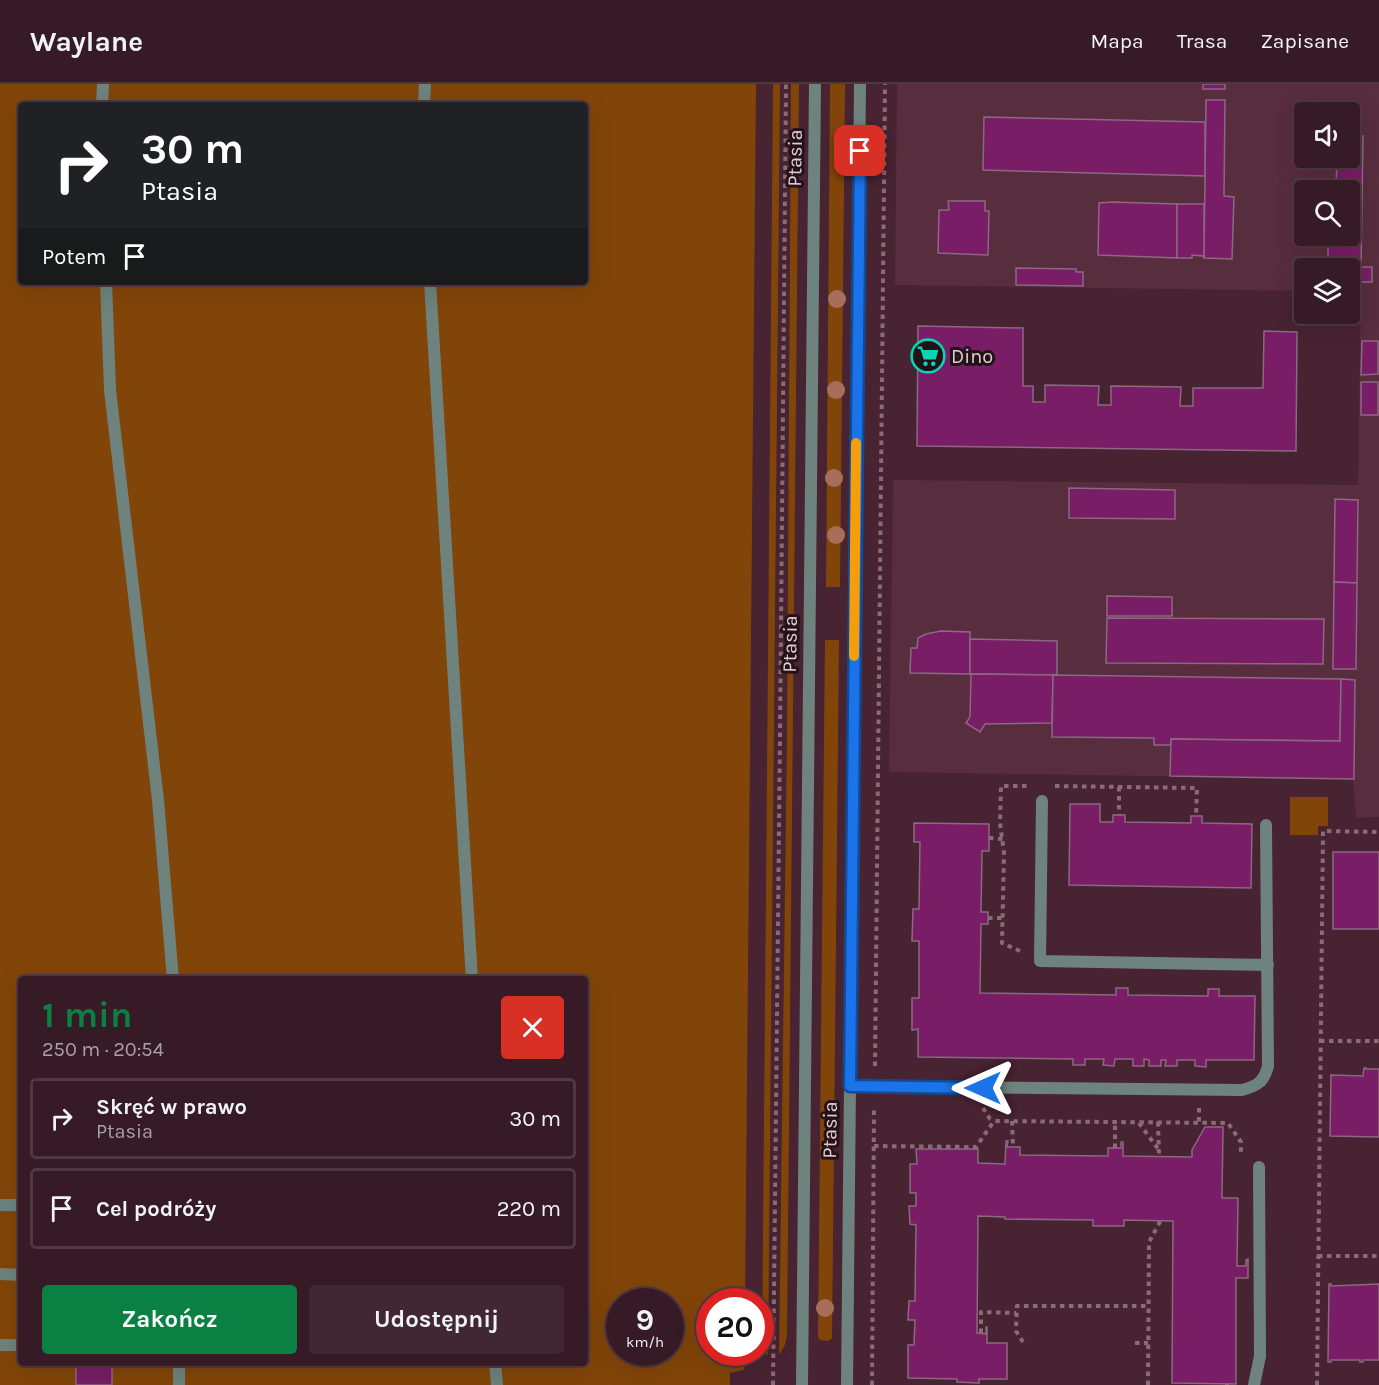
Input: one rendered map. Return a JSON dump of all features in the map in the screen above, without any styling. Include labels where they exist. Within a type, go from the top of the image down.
[{"type":"street","points":[[102,102],[103,84]]},
{"type":"street","points":[[424,102],[425,84]]},
{"type":"street","name":"Ptasia","points":[[802,1385],[815,84]]},
{"type":"street","name":"Ptasia","points":[[847,1385],[860,84]]},
{"type":"street","points":[[106,285],[110,390],[158,800],[174,976]]},
{"type":"street","points":[[430,285],[472,976]]},
{"type":"street","points":[[1042,801],[1040,961],[1268,965]]},
{"type":"street","points":[[850,1086],[1242,1090],[1252,1088],[1266,1076],[1268,1066],[1266,825]]},
{"type":"street","points":[[1254,1385],[1260,1356],[1259,1167]]},
{"type":"street","points":[[0,1205],[18,1205]]},
{"type":"street","points":[[0,1274],[18,1275]]},
{"type":"street","points":[[0,1345],[18,1345]]},
{"type":"street","points":[[178,1366],[179,1385]]},
{"type":"street","points":[[495,1366],[496,1385]]},
{"type":"path","points":[[773,1385],[786,84]]},
{"type":"path","points":[[872,1385],[885,84]]},
{"type":"path","points":[[1119,787],[1119,815]]},
{"type":"path","points":[[1317,1385],[1323,831],[1379,831]]},
{"type":"path","points":[[989,838],[1003,839]]},
{"type":"path","points":[[988,918],[1003,918]]},
{"type":"path","points":[[1320,1041],[1379,1041]]},
{"type":"path","points":[[874,1146],[973,1148],[976,1147],[994,1120],[1228,1123],[1241,1142],[1241,1165]]},
{"type":"path","points":[[1012,1121],[1013,1147]]},
{"type":"path","points":[[1115,1122],[1115,1148]]},
{"type":"path","points":[[1138,1122],[1159,1150]]},
{"type":"path","points":[[1158,1122],[1159,1156]]},
{"type":"path","points":[[1148,1385],[1149,1242],[1161,1220]]},
{"type":"path","points":[[1317,1256],[1379,1257]]},
{"type":"path","points":[[1023,1342],[1016,1331],[1017,1306],[1148,1306]]},
{"type":"path","points":[[981,1333],[981,1312],[1016,1313]]},
{"type":"path","points":[[1135,1343],[1148,1343]]},
{"type":"shaded area","points":[[0,84],[756,84],[745,1288],[696,1288],[696,1366],[744,1366],[744,1370],[730,1373],[730,1385],[0,1385]]},
{"type":"shaded area","points":[[773,84],[780,84],[769,1288],[763,1288]]},
{"type":"shaded area","points":[[791,84],[799,84],[787,1335],[785,1345],[779,1355],[787,735]]},
{"type":"shaded area","points":[[830,84],[845,84],[840,587],[826,587]]},
{"type":"shaded area","points":[[897,84],[1379,84],[1379,817],[1356,818],[1353,779],[889,772],[893,480],[1358,485],[1360,258],[1294,258],[1294,291],[895,285]]},
{"type":"shaded area","points":[[825,640],[839,640],[832,1338],[828,1341],[820,1340],[818,1337]]},
{"type":"shaded area","points":[[1290,797],[1328,797],[1328,826],[1318,826],[1318,835],[1290,835]]},
{"type":"building","points":[[1203,84],[1225,84],[1225,89],[1203,89]]},
{"type":"building","points":[[1206,100],[1225,100],[1224,196],[1234,197],[1232,259],[1204,258]]},
{"type":"building","points":[[984,117],[1205,122],[1205,176],[983,170]]},
{"type":"building","points":[[1360,136],[1363,136],[1361,269],[1360,258],[1328,258],[1328,246],[1360,246],[1360,180],[1336,180],[1337,168],[1360,168]]},
{"type":"building","points":[[948,201],[985,201],[985,211],[989,211],[988,255],[938,253],[939,210],[949,210]]},
{"type":"building","points":[[1099,203],[1177,204],[1177,258],[1098,255]]},
{"type":"building","points":[[1177,204],[1204,204],[1204,258],[1192,255],[1192,258],[1177,258]]},
{"type":"building","points":[[1361,267],[1372,267],[1372,282],[1361,282]]},
{"type":"building","points":[[1016,268],[1076,269],[1076,272],[1083,272],[1083,286],[1016,285]]},
{"type":"building","points":[[918,326],[1023,328],[1023,386],[1033,386],[1033,402],[1045,402],[1045,385],[1099,386],[1098,405],[1111,405],[1111,386],[1181,387],[1180,406],[1193,406],[1193,388],[1263,388],[1264,331],[1297,332],[1296,451],[917,446]]},
{"type":"building","points":[[1362,341],[1378,341],[1378,374],[1361,375]]},
{"type":"building","points":[[1361,382],[1378,382],[1378,415],[1361,415]]},
{"type":"building","points":[[1069,488],[1175,490],[1175,519],[1069,518]]},
{"type":"building","points":[[1335,499],[1358,500],[1357,583],[1334,582]]},
{"type":"building","points":[[1334,582],[1357,583],[1356,669],[1333,669]]},
{"type":"building","points":[[1107,596],[1172,597],[1172,616],[1107,616]]},
{"type":"building","points":[[1107,618],[1324,619],[1323,664],[1106,663]]},
{"type":"building","points":[[941,631],[970,632],[970,674],[910,673],[911,648],[917,648],[918,638]]},
{"type":"building","points":[[970,639],[1057,641],[1057,675],[970,674]]},
{"type":"building","points":[[971,674],[1053,675],[1052,723],[985,724],[980,732],[966,723],[970,717]]},
{"type":"building","points":[[1053,675],[1341,679],[1340,741],[1171,739],[1171,745],[1154,745],[1154,738],[1052,737]]},
{"type":"building","points":[[1341,679],[1355,680],[1354,779],[1170,776],[1171,739],[1340,741]]},
{"type":"building","points":[[1070,804],[1100,804],[1100,822],[1113,822],[1113,815],[1125,815],[1125,822],[1191,823],[1191,816],[1202,816],[1202,823],[1252,824],[1251,888],[1069,885]]},
{"type":"building","points":[[914,823],[989,824],[989,851],[982,851],[981,912],[988,912],[988,924],[981,924],[980,993],[1116,995],[1116,988],[1128,988],[1128,995],[1208,996],[1208,989],[1219,989],[1219,996],[1255,996],[1254,1060],[1206,1060],[1206,1067],[1195,1066],[1195,1060],[1177,1060],[1177,1066],[1165,1066],[1166,1060],[1161,1060],[1161,1066],[1149,1066],[1149,1060],[1144,1059],[1144,1066],[1133,1066],[1133,1059],[1115,1059],[1114,1066],[1103,1065],[1104,1059],[1085,1059],[1085,1065],[1073,1065],[1073,1059],[918,1057],[918,1029],[912,1030],[912,998],[919,998],[919,941],[912,941],[913,909],[919,909],[920,842],[914,842]]},
{"type":"building","points":[[1333,852],[1379,852],[1379,929],[1333,929]]},
{"type":"building","points":[[1364,1068],[1379,1069],[1379,1137],[1330,1136],[1331,1075],[1363,1076]]},
{"type":"building","points":[[1205,1127],[1223,1127],[1222,1198],[1238,1198],[1237,1266],[1246,1266],[1248,1259],[1248,1278],[1236,1278],[1236,1384],[1172,1383],[1173,1221],[1124,1220],[1124,1226],[1093,1226],[1093,1220],[1005,1219],[1005,1217],[978,1216],[977,1333],[986,1334],[987,1327],[987,1343],[1007,1343],[1007,1379],[979,1379],[979,1383],[957,1382],[957,1379],[908,1378],[908,1345],[914,1345],[915,1320],[908,1320],[909,1301],[915,1301],[916,1225],[910,1224],[909,1206],[916,1206],[916,1193],[910,1193],[910,1164],[917,1164],[916,1149],[978,1149],[978,1163],[1005,1164],[1006,1141],[1008,1141],[1007,1147],[1020,1147],[1020,1155],[1108,1156],[1108,1148],[1121,1148],[1121,1142],[1123,1142],[1123,1156],[1192,1157],[1192,1150]]},
{"type":"building","points":[[1329,1284],[1331,1286],[1379,1284],[1379,1360],[1360,1362],[1360,1360],[1331,1360],[1328,1362]]},
{"type":"building","points":[[76,1366],[112,1366],[112,1385],[76,1385]]},
{"type":"slow traffic","points":[[854,656],[856,443]]},
{"type":"place","name":"Dino","points":[[928,356]]},
{"type":"route","points":[[860,151],[850,1086],[983,1088]]}]
